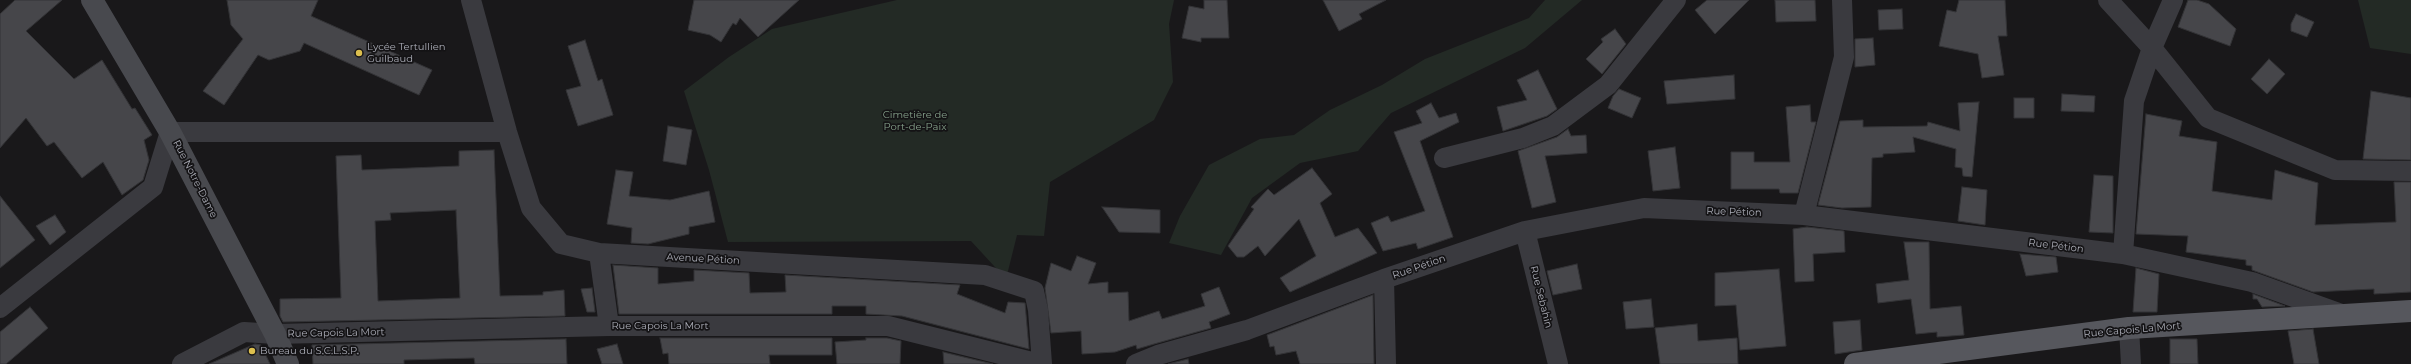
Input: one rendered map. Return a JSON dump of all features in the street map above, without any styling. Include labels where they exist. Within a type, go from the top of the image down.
[{"type":"main road","name":"Rue Capois La Mort","points":[[1855,364],[2129,328],[2411,311]]},
{"type":"street","name":"Rue Notre-Dame","points":[[92,0],[170,132],[275,334],[288,364]]},
{"type":"street","name":"Avenue Pétion","points":[[471,0],[507,132],[531,208],[561,244],[599,253],[985,275],[1034,291],[1038,310],[1041,364]]},
{"type":"street","points":[[1444,158],[1523,138],[1559,122],[1608,85],[1676,0]]},
{"type":"street","points":[[1804,215],[1844,57],[1842,0]]},
{"type":"street","points":[[2108,0],[2152,48],[2208,118],[2335,170],[2411,171]]},
{"type":"street","points":[[2123,254],[2134,101],[2152,48],[2173,0]]},
{"type":"street","points":[[0,308],[153,187],[170,132],[507,132]]},
{"type":"street","name":"Rue Pétion","points":[[1136,364],[1158,355],[1247,330],[1384,279],[1525,231],[1644,208],[1804,215],[2123,254],[2252,282],[2346,316]]},
{"type":"street","name":"Rue Sebahin","points":[[1525,231],[1558,364]]},
{"type":"street","points":[[599,253],[609,326]]},
{"type":"street","points":[[1384,279],[1386,364]]},
{"type":"street","name":"Rue Capois La Mort","points":[[182,364],[244,332],[275,334],[609,326],[888,326],[1041,364]]},
{"type":"street","points":[[2129,328],[2131,364]]},
{"type":"green space","name":"Cimetière de Port-de-Paix","points":[[897,0],[1174,0],[1169,24],[1173,82],[1154,120],[1050,182],[1044,236],[1017,235],[1006,279],[971,241],[728,242],[709,170],[684,91],[729,57],[772,29]]},
{"type":"green space","points":[[1545,0],[1582,0],[1525,48],[1391,113],[1358,151],[1300,163],[1252,198],[1221,255],[1169,243],[1180,216],[1209,165],[1260,139],[1294,135],[1330,110],[1382,85],[1425,59],[1529,18]]},
{"type":"green space","points":[[2358,0],[2411,0],[2411,54],[2370,48]]},
{"type":"building","points":[[15,0],[62,0],[26,31],[74,79],[102,60],[132,109],[135,108],[152,135],[144,140],[149,160],[143,180],[122,195],[103,162],[82,178],[54,142],[47,146],[26,118],[0,148],[0,14]]},
{"type":"building","name":"Lycée Tertullien Guilbaud","points":[[227,0],[318,0],[311,16],[432,70],[419,95],[304,43],[300,51],[269,60],[258,55],[224,105],[203,91],[243,39],[231,25]]},
{"type":"building","points":[[694,0],[799,0],[758,37],[740,18],[736,25],[733,23],[721,42],[710,35],[688,30]]},
{"type":"building","points":[[1204,0],[1227,0],[1229,38],[1201,38],[1201,42],[1182,38],[1189,6],[1204,9]]},
{"type":"building","points":[[1323,0],[1386,0],[1359,14],[1362,19],[1339,31]]},
{"type":"building","points":[[1707,0],[1749,0],[1715,34],[1695,10]]},
{"type":"building","points":[[1775,0],[1815,0],[1816,21],[1776,22]]},
{"type":"building","points":[[1959,0],[2005,0],[2007,36],[1998,36],[2004,75],[1982,78],[1978,54],[1939,46],[1947,10],[1956,12]]},
{"type":"building","points":[[2188,0],[2197,0],[2209,4],[2236,29],[2230,46],[2178,27]]},
{"type":"building","points":[[1902,9],[1903,29],[1879,30],[1878,10]]},
{"type":"building","points":[[2296,14],[2314,22],[2307,37],[2291,31],[2291,24]]},
{"type":"building","points":[[1615,29],[1626,44],[1602,74],[1586,59],[1603,42],[1601,39]]},
{"type":"building","points":[[1873,38],[1875,65],[1855,67],[1855,39]]},
{"type":"building","points":[[585,40],[598,81],[602,79],[613,115],[578,126],[566,90],[581,86],[568,46]]},
{"type":"building","points":[[2269,59],[2285,74],[2267,94],[2251,79]]},
{"type":"building","points":[[1538,70],[1557,109],[1547,116],[1503,131],[1497,107],[1527,100],[1517,80]]},
{"type":"building","points":[[1734,75],[1735,99],[1667,104],[1664,81]]},
{"type":"building","points":[[1619,89],[1641,98],[1632,118],[1608,108],[1613,96]]},
{"type":"building","points":[[2371,91],[2411,98],[2411,160],[2363,159]]},
{"type":"building","points":[[2062,94],[2095,96],[2094,112],[2061,111]]},
{"type":"building","points":[[2014,98],[2034,98],[2034,118],[2014,118]]},
{"type":"building","points":[[1979,102],[1972,177],[1963,176],[1962,168],[1955,167],[1956,149],[1913,137],[1915,152],[1883,154],[1883,157],[1872,158],[1871,207],[1842,208],[1818,205],[1840,121],[1863,120],[1863,127],[1927,126],[1928,122],[1960,131],[1958,103]]},
{"type":"building","points":[[1431,103],[1439,118],[1456,113],[1459,122],[1420,141],[1453,237],[1418,249],[1416,243],[1383,251],[1371,223],[1388,216],[1391,222],[1425,211],[1394,132],[1422,123],[1416,111]]},
{"type":"building","points":[[1810,105],[1811,122],[1816,122],[1798,193],[1780,193],[1779,189],[1731,189],[1731,152],[1754,152],[1754,162],[1790,162],[1786,107]]},
{"type":"building","points":[[2146,114],[2182,121],[2179,136],[2217,142],[2212,191],[2272,200],[2275,170],[2318,183],[2315,225],[2396,222],[2394,182],[2411,182],[2411,292],[2374,294],[2374,289],[2313,292],[2252,270],[2252,266],[2246,265],[2246,260],[2186,252],[2188,236],[2136,234]]},
{"type":"building","points":[[668,126],[692,130],[686,165],[663,161]]},
{"type":"building","points":[[1568,129],[1571,136],[1586,135],[1587,153],[1545,156],[1556,202],[1532,208],[1518,151],[1557,137]]},
{"type":"building","points":[[1675,147],[1680,188],[1653,191],[1648,151]]},
{"type":"building","points":[[494,150],[500,296],[543,295],[543,292],[564,290],[565,316],[283,322],[280,316],[280,299],[341,298],[336,156],[361,155],[362,170],[459,166],[459,151]],"holes":[[[456,210],[460,298],[378,301],[375,221],[391,220],[390,213]]]},
{"type":"building","points":[[1312,168],[1332,194],[1320,203],[1335,237],[1358,228],[1377,253],[1290,292],[1280,278],[1316,256],[1299,219],[1265,256],[1258,246],[1244,257],[1237,257],[1228,246],[1254,209],[1251,207],[1268,189],[1274,195]]},
{"type":"building","points":[[616,170],[633,172],[629,196],[670,200],[709,191],[715,222],[689,227],[689,234],[648,244],[631,243],[632,228],[607,224]]},
{"type":"building","points":[[2094,175],[2113,176],[2113,233],[2089,232]]},
{"type":"building","points":[[1962,187],[1987,190],[1985,225],[1958,221]]},
{"type":"building","points":[[0,196],[35,240],[0,268]]},
{"type":"building","points":[[1102,207],[1160,210],[1160,233],[1119,232]]},
{"type":"building","points":[[55,215],[66,232],[50,245],[36,226]]},
{"type":"building","points":[[1807,227],[1844,231],[1845,252],[1813,254],[1814,281],[1795,282],[1793,229]]},
{"type":"building","points":[[1904,242],[1929,242],[1930,309],[1961,306],[1964,335],[1937,337],[1937,332],[1916,334],[1911,299],[1878,303],[1876,284],[1909,280]]},
{"type":"building","points":[[2020,254],[2056,257],[2058,272],[2026,276]]},
{"type":"building","points":[[1077,256],[1096,263],[1088,284],[1108,282],[1108,293],[1128,292],[1129,321],[1159,311],[1162,319],[1205,306],[1201,294],[1219,287],[1230,314],[1209,322],[1211,328],[1137,349],[1136,345],[1115,352],[1082,354],[1081,331],[1051,333],[1045,288],[1051,263],[1071,271]]},
{"type":"building","points":[[1577,264],[1582,289],[1553,295],[1547,271]]},
{"type":"building","points":[[613,265],[658,268],[658,284],[694,281],[694,270],[749,273],[750,293],[786,292],[785,275],[960,285],[957,294],[1005,313],[1008,302],[1025,303],[1029,349],[902,316],[866,314],[866,306],[832,306],[832,314],[619,314]]},
{"type":"building","points":[[2136,268],[2159,274],[2157,312],[2133,312]]},
{"type":"building","points":[[1779,269],[1786,346],[1740,350],[1736,305],[1715,306],[1715,273]]},
{"type":"building","points":[[592,288],[595,312],[587,312],[581,289]]},
{"type":"building","points":[[2253,294],[2285,306],[2262,307],[2257,299],[2253,299]]},
{"type":"building","points":[[1373,295],[1374,364],[1300,364],[1296,351],[1276,355],[1274,346],[1270,347],[1267,335]]},
{"type":"building","points":[[1651,299],[1654,327],[1626,329],[1623,302]]},
{"type":"building","points":[[30,307],[48,328],[6,364],[0,364],[0,332]]},
{"type":"building","points":[[1860,320],[1862,350],[1835,354],[1833,322]]},
{"type":"building","points":[[1697,324],[1698,341],[1737,338],[1738,364],[1660,364],[1655,328]]},
{"type":"building","points":[[2313,329],[2319,364],[2294,364],[2288,331]]},
{"type":"building","points":[[660,338],[832,338],[832,355],[769,355],[770,364],[669,364],[668,353],[663,354]]},
{"type":"building","points":[[866,338],[887,338],[901,341],[900,364],[837,364],[835,342],[866,340]]},
{"type":"building","points":[[566,339],[567,364],[475,364],[474,358],[404,360],[404,364],[313,364],[312,345]]},
{"type":"building","points":[[2170,339],[2197,339],[2198,364],[2170,364]]},
{"type":"building","name":"Bureau du S.C.L.S.P.","points":[[255,344],[261,345],[270,364],[209,364]]},
{"type":"building","points":[[617,344],[623,364],[602,364],[597,349]]},
{"type":"building","points":[[943,352],[993,364],[944,364]]},
{"type":"building","points":[[1188,359],[1189,364],[1168,364]]},
{"type":"place","name":"Lycée Tertullien Guilbaud","points":[[359,53]]},
{"type":"place","name":"Bureau du S.C.L.S.P.","points":[[252,351]]}]
